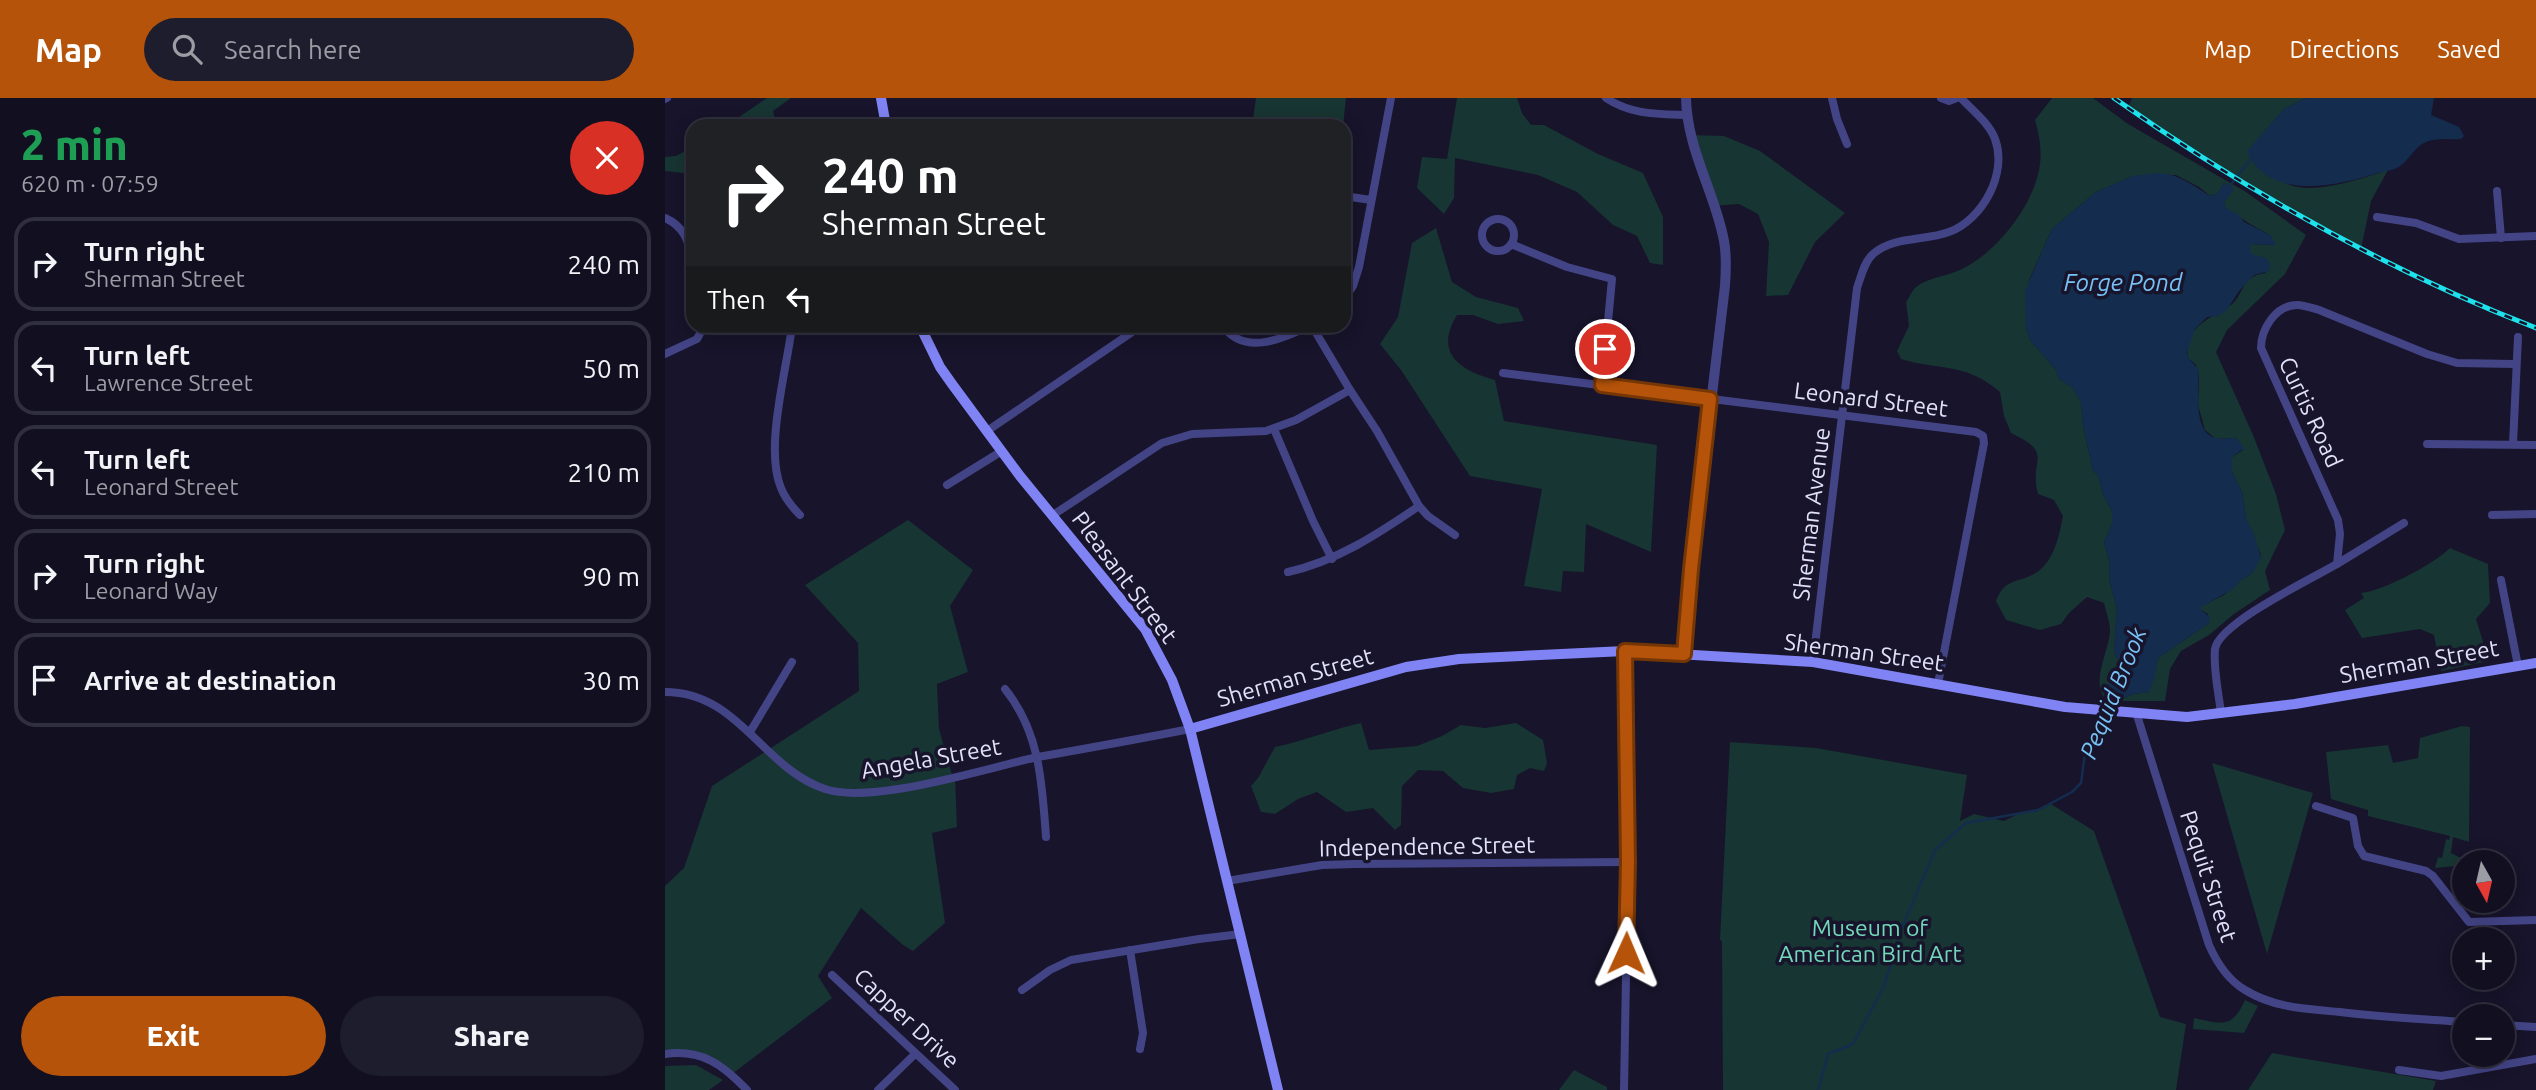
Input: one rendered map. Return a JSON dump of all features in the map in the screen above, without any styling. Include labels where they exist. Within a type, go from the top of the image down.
[{"type":"main road","points":[[881,98],[885,119]]},
{"type":"main road","name":"Pleasant Street","points":[[924,333],[940,367],[1002,451],[1145,629],[1173,680],[1190,729],[1277,1090]]},
{"type":"main road","name":"Sherman Street","points":[[1190,729],[1430,662],[1625,651],[1813,662],[2065,706],[2187,717],[2221,714],[2536,663]]},
{"type":"street","points":[[1351,289],[1359,267],[1391,98]]},
{"type":"street","points":[[1606,98],[1625,108],[1643,113],[1687,116]]},
{"type":"street","points":[[1684,654],[1691,569],[1725,286],[1724,241],[1692,141],[1686,98]]},
{"type":"street","points":[[1832,98],[1847,144]]},
{"type":"street","points":[[1941,98],[1949,101],[1959,98]]},
{"type":"street","name":"Sherman Avenue","points":[[1813,662],[1848,346],[1857,288],[1873,254],[1889,244],[1949,232],[1974,217],[1993,185],[1998,147],[1986,123],[1959,98]]},
{"type":"street","points":[[2497,191],[2501,238]]},
{"type":"street","points":[[1351,197],[1371,200]]},
{"type":"street","points":[[2377,216],[2416,223],[2459,239],[2536,236]]},
{"type":"street","points":[[665,218],[673,221],[686,237]]},
{"type":"street","points":[[1511,244],[1567,267],[1612,279],[1602,385]]},
{"type":"street","name":"Curtis Road","points":[[2337,564],[2340,534],[2338,520],[2260,348],[2261,334],[2269,321],[2283,309],[2294,305],[2304,306],[2457,363],[2515,364]]},
{"type":"street","points":[[665,354],[697,340],[700,333]]},
{"type":"street","points":[[791,333],[778,413],[777,472],[781,488],[800,515]]},
{"type":"street","points":[[987,431],[1131,333]]},
{"type":"street","points":[[1229,333],[1254,342],[1267,343],[1295,333]]},
{"type":"street","points":[[1314,333],[1377,431],[1419,506],[1427,516],[1455,535]]},
{"type":"street","points":[[2513,444],[2518,337]]},
{"type":"street","name":"Leonard Street","points":[[1503,373],[1976,432],[1983,436],[1965,555],[1938,684]]},
{"type":"street","points":[[1053,515],[1162,443],[1192,435],[1274,429],[1350,390]]},
{"type":"street","points":[[1274,429],[1332,559]]},
{"type":"street","points":[[2427,444],[2536,445]]},
{"type":"street","points":[[947,485],[1002,451]]},
{"type":"street","points":[[1288,572],[1332,559],[1419,506]]},
{"type":"street","points":[[2492,514],[2536,514]]},
{"type":"street","points":[[2221,714],[2215,646],[2224,633],[2239,619],[2404,523]]},
{"type":"street","points":[[2501,580],[2518,666]]},
{"type":"street","points":[[1624,1090],[1628,862],[1625,651]]},
{"type":"street","points":[[750,732],[792,662]]},
{"type":"street","points":[[1005,689],[1023,715],[1037,758],[1042,783],[1046,837]]},
{"type":"street","name":"Angela Street","points":[[665,692],[697,698],[718,707],[733,716],[782,764],[825,789],[852,792],[898,788],[1190,729]]},
{"type":"street","name":"Pequit Street","points":[[2136,712],[2209,945],[2228,975],[2244,990],[2268,1002],[2291,1007],[2452,1021]]},
{"type":"street","points":[[2316,806],[2353,818],[2358,846],[2364,856],[2417,868],[2433,876],[2469,922],[2536,920]]},
{"type":"street","name":"Independence Street","points":[[1227,881],[1322,866],[1355,864],[1628,862]]},
{"type":"street","points":[[1022,990],[1050,970],[1071,960],[1241,934]]},
{"type":"street","points":[[1130,950],[1143,1033],[1140,1049]]},
{"type":"street","name":"Capper Drive","points":[[832,975],[955,1090]]},
{"type":"street","points":[[2515,1026],[2536,1027]]},
{"type":"street","points":[[665,1054],[684,1053],[715,1061],[747,1090]]},
{"type":"street","points":[[878,1090],[915,1054]]},
{"type":"street","points":[[2399,1070],[2441,1076],[2536,1059]]},
{"type":"green space","points":[[767,98],[791,98],[773,111],[775,119],[736,119]]},
{"type":"green space","points":[[1256,98],[1346,98],[1344,119],[1253,119]]},
{"type":"green space","points":[[1457,98],[1517,98],[1522,113],[1531,125],[1544,125],[1598,154],[1643,173],[1663,217],[1663,265],[1650,263],[1637,236],[1613,225],[1577,192],[1538,175],[1455,158],[1454,198],[1444,214],[1417,188],[1422,157],[1447,159]]},
{"type":"green space","points":[[2052,98],[2093,98],[2128,124],[2246,192],[2306,235],[2285,274],[2227,330],[2216,352],[2276,494],[2285,530],[2265,571],[2270,590],[2209,635],[2181,651],[2170,669],[2165,701],[2107,701],[2102,694],[2101,667],[2110,631],[2104,603],[2087,597],[2061,624],[2040,630],[2006,620],[1996,601],[1999,594],[2007,585],[2034,574],[2046,563],[2055,548],[2063,516],[2054,500],[2038,494],[2037,453],[2025,440],[2011,433],[2004,416],[2000,392],[1987,382],[1964,372],[1901,359],[1897,351],[1909,326],[1906,302],[1915,288],[1974,262],[2000,240],[2022,211],[2031,195],[2040,164],[2040,142],[2035,120]],"holes":[[[2176,175],[2210,196],[2217,194],[2224,183],[2233,189],[2224,202],[2226,208],[2270,235],[2273,245],[2250,244],[2249,251],[2266,273],[2252,278],[2231,305],[2200,325],[2190,338],[2188,347],[2188,358],[2196,365],[2199,376],[2198,405],[2205,430],[2216,439],[2236,438],[2243,450],[2232,457],[2232,472],[2242,492],[2246,518],[2261,555],[2252,573],[2224,595],[2200,607],[2208,614],[2209,623],[2158,658],[2148,692],[2124,698],[2111,679],[2121,675],[2123,669],[2114,652],[2117,608],[2104,542],[2112,524],[2112,511],[2103,494],[2098,475],[2093,471],[2081,402],[2073,388],[2059,379],[2056,370],[2030,340],[2026,327],[2029,280],[2052,229],[2096,192],[2133,176]]]},
{"type":"green space","points":[[2132,98],[2306,98],[2284,109],[2248,151],[2281,180],[2297,187],[2337,185],[2388,170],[2371,201],[2361,249],[2273,202],[2146,120],[2128,108]]},
{"type":"green space","points":[[1690,135],[1724,136],[1760,151],[1845,213],[1815,242],[1788,295],[1766,296],[1769,242],[1758,214],[1739,204],[1713,206]]},
{"type":"green space","points":[[686,151],[686,173],[665,171],[665,157],[676,156]]},
{"type":"green space","points":[[1436,228],[1452,282],[1476,297],[1518,308],[1524,321],[1498,324],[1473,315],[1457,315],[1448,340],[1449,350],[1461,365],[1495,380],[1504,421],[1657,445],[1651,552],[1586,524],[1584,572],[1563,571],[1561,592],[1524,586],[1542,489],[1470,476],[1401,370],[1380,344],[1398,317],[1412,243]]},
{"type":"green space","points":[[908,520],[973,570],[950,606],[968,672],[937,684],[939,729],[952,775],[955,775],[957,827],[932,833],[945,923],[913,951],[861,908],[818,976],[832,998],[732,1074],[715,1061],[665,1054],[665,886],[684,868],[712,786],[859,691],[858,643],[805,585]]},
{"type":"green space","points":[[2450,548],[2488,564],[2490,603],[2476,619],[2489,661],[2441,671],[2434,635],[2420,629],[2362,638],[2345,610],[2364,598],[2361,593],[2408,576]]},
{"type":"green space","points":[[1361,723],[1369,750],[1417,746],[1461,725],[1485,728],[1516,723],[1543,740],[1547,763],[1544,771],[1530,768],[1517,775],[1514,789],[1491,793],[1463,788],[1443,771],[1418,770],[1402,786],[1401,825],[1395,830],[1373,808],[1346,812],[1317,792],[1298,799],[1275,814],[1261,812],[1251,786],[1275,747]]},
{"type":"green space","points":[[2462,726],[2470,727],[2469,842],[2453,837],[2452,866],[2435,868],[2438,857],[2442,858],[2446,839],[2449,840],[2450,836],[2368,816],[2368,810],[2331,799],[2326,752],[2388,745],[2393,763],[2418,758],[2420,738]]},
{"type":"green space","name":"Museum of American Bird Art","points":[[1730,742],[1816,748],[1967,775],[1960,821],[1974,814],[2004,821],[2020,813],[2038,811],[2051,804],[2094,831],[2160,1017],[2186,1024],[2176,1090],[1723,1090],[1720,940]]},
{"type":"green space","points":[[2212,763],[2313,793],[2267,954]]},
{"type":"green space","points":[[2245,1000],[2258,1006],[2244,1033],[2193,1029],[2194,1018],[2219,1023],[2231,1020]]},
{"type":"green space","points":[[2272,1053],[2436,1081],[2433,1090],[2248,1090]]},
{"type":"green space","points":[[696,1065],[723,1080],[709,1090],[665,1090],[665,1066]]},
{"type":"green space","points":[[1574,1070],[1607,1087],[1607,1090],[1559,1090]]},
{"type":"water","points":[[2306,98],[2434,98],[2431,115],[2459,127],[2464,136],[2461,139],[2429,141],[2397,168],[2320,186],[2285,183],[2269,177],[2256,167],[2247,151],[2284,109]]},
{"type":"water","name":"Forge Pond","points":[[2156,173],[2178,177],[2210,196],[2217,194],[2224,183],[2234,189],[2224,202],[2226,208],[2239,215],[2244,222],[2270,235],[2276,245],[2250,244],[2251,254],[2266,258],[2270,264],[2269,271],[2254,275],[2226,311],[2218,316],[2207,317],[2195,329],[2187,352],[2188,358],[2198,369],[2198,406],[2206,432],[2222,439],[2236,438],[2243,446],[2243,449],[2232,457],[2232,472],[2242,492],[2246,518],[2261,558],[2252,573],[2233,589],[2201,607],[2210,617],[2209,623],[2158,658],[2149,692],[2124,698],[2108,697],[2106,688],[2111,679],[2121,675],[2123,669],[2114,652],[2117,608],[2104,542],[2112,524],[2112,511],[2103,494],[2098,475],[2093,471],[2081,402],[2073,388],[2059,379],[2056,370],[2030,340],[2026,327],[2025,290],[2052,229],[2096,192],[2133,176]]},
{"type":"waterway","name":"Pequid Brook","points":[[2229,187],[2253,156]]},
{"type":"waterway","name":"Pequid Brook","points":[[2119,678],[2123,664]]},
{"type":"waterway","name":"Pequid Brook","points":[[1818,1090],[1828,1054],[1853,1044],[1884,986],[1899,935],[1935,850],[1966,823],[2038,810],[2072,792],[2081,783],[2085,753],[2108,714]]},
{"type":"railway","points":[[2114,98],[2215,165],[2318,226],[2425,281],[2536,328]]},
{"type":"route","points":[[1605,349],[1602,385],[1710,399],[1684,654],[1625,651],[1628,862],[1626,953]]}]
